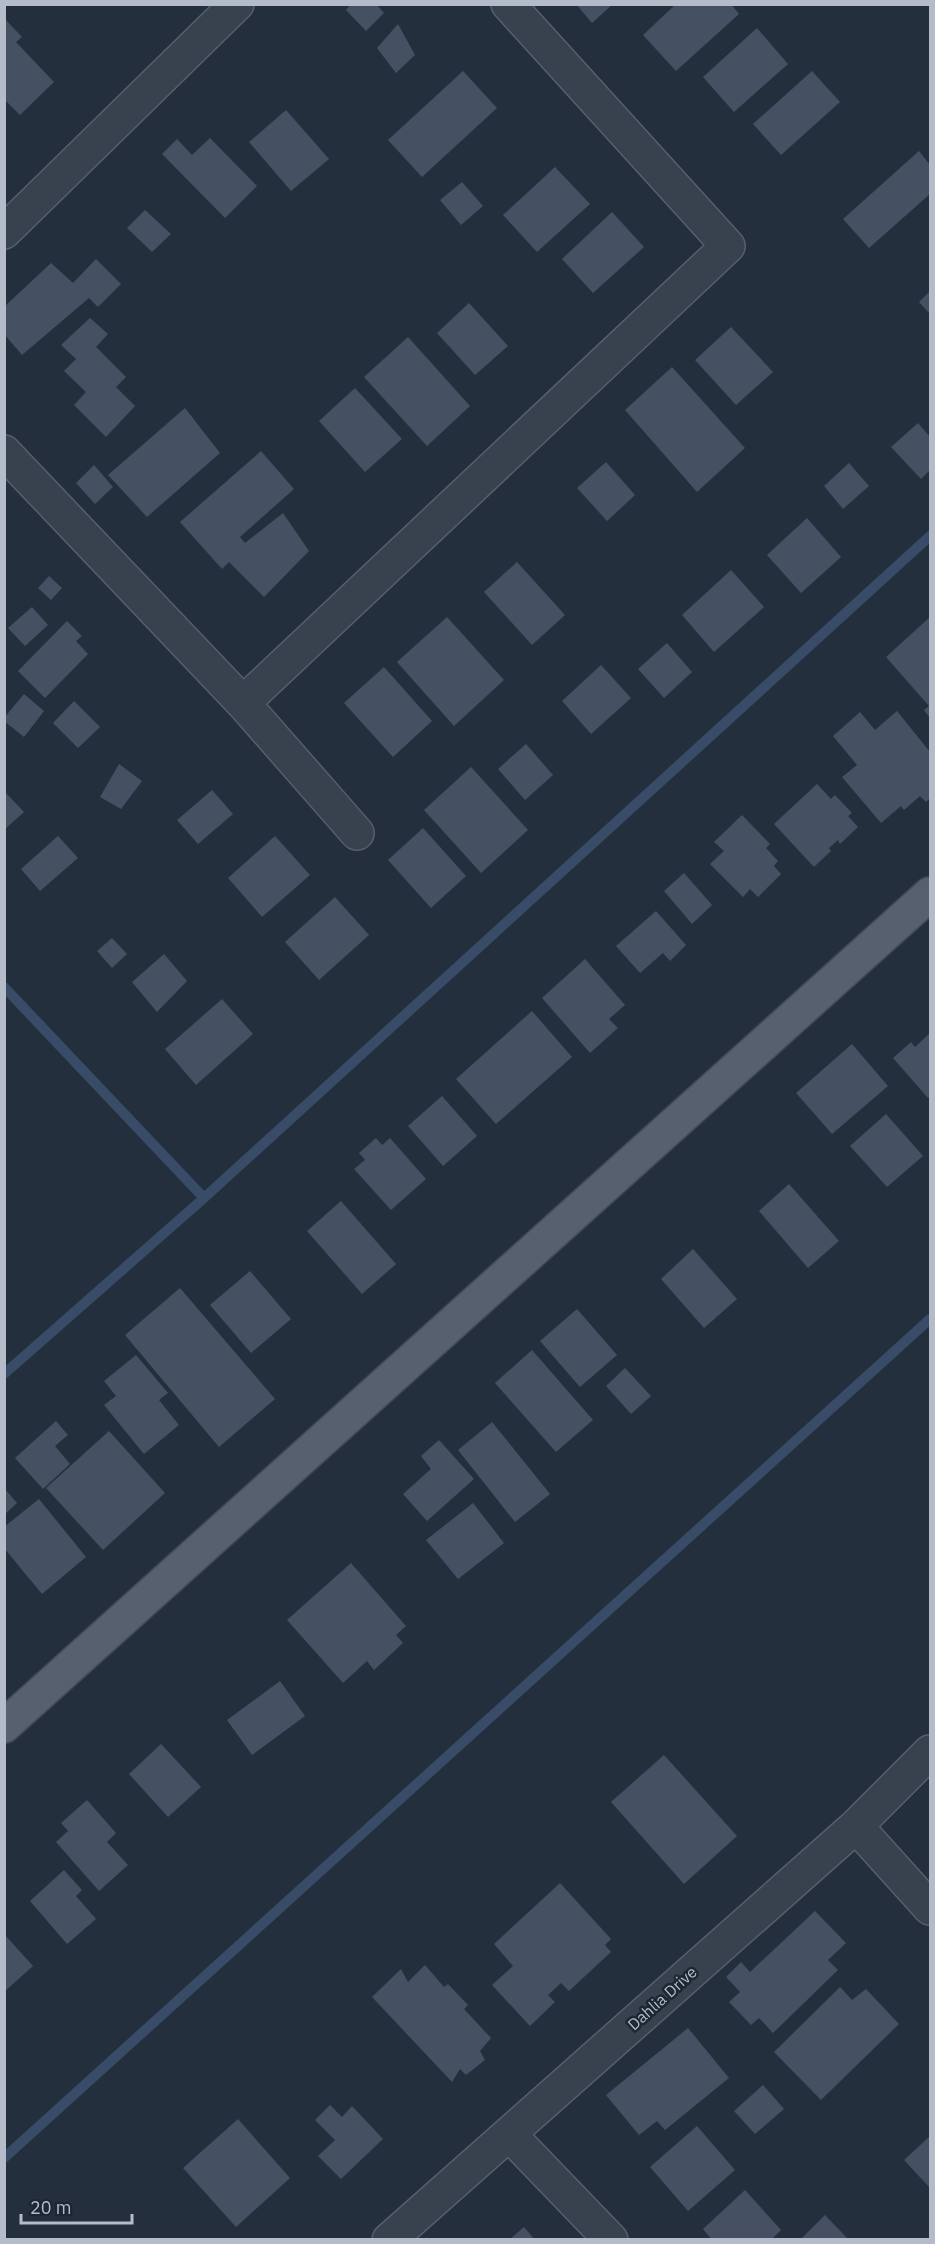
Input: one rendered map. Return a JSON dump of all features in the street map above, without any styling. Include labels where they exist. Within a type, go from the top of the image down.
[{"type":"main road","points":[[4,1726],[930,894]]},
{"type":"street","points":[[4,232],[237,4]]},
{"type":"street","points":[[243,703],[728,246],[508,4]]},
{"type":"street","points":[[4,452],[243,703],[357,833]]},
{"type":"street","name":"Dahlia Drive","points":[[389,2240],[856,1826],[930,1752]]},
{"type":"street","points":[[856,1826],[930,1908]]},
{"type":"street","points":[[509,2134],[611,2240]]},
{"type":"building","points":[[351,4],[376,4],[384,13],[366,31],[346,10]]},
{"type":"building","points":[[576,4],[613,4],[592,23]]},
{"type":"building","points":[[676,4],[731,4],[739,14],[676,71],[643,35]]},
{"type":"building","points":[[4,18],[22,37],[16,42],[54,82],[20,115],[4,99]]},
{"type":"building","points":[[398,24],[415,55],[396,73],[377,48]]},
{"type":"building","points":[[757,28],[788,64],[734,112],[703,77]]},
{"type":"building","points":[[463,71],[497,108],[422,177],[388,140]]},
{"type":"building","points":[[812,71],[840,102],[781,155],[753,124]]},
{"type":"building","points":[[286,110],[329,159],[291,191],[249,142]]},
{"type":"building","points":[[210,138],[257,186],[225,218],[162,154],[177,139],[192,155]]},
{"type":"building","points":[[919,151],[930,165],[930,194],[869,248],[843,219]]},
{"type":"building","points":[[555,167],[590,204],[537,252],[503,215]]},
{"type":"building","points":[[462,182],[483,206],[461,225],[440,200]]},
{"type":"building","points":[[145,210],[171,234],[152,252],[127,228]]},
{"type":"building","points":[[612,212],[644,247],[593,293],[562,259]]},
{"type":"building","points":[[96,259],[121,284],[98,307],[89,298],[22,355],[4,334],[4,307],[51,263],[73,283]]},
{"type":"building","points":[[930,291],[930,314],[919,302]]},
{"type":"building","points":[[469,303],[508,346],[475,375],[437,333]]},
{"type":"building","points":[[90,318],[108,334],[96,347],[126,377],[116,387],[135,406],[106,437],[74,405],[86,392],[64,371],[76,359],[61,345]]},
{"type":"building","points":[[731,327],[773,372],[736,405],[695,360]]},
{"type":"building","points":[[408,337],[470,406],[427,446],[364,377]]},
{"type":"building","points":[[672,367],[745,448],[697,492],[625,410]]},
{"type":"building","points":[[355,388],[402,439],[365,472],[319,421]]},
{"type":"building","points":[[185,408],[220,453],[147,517],[108,475]]},
{"type":"building","points":[[918,423],[930,437],[930,470],[921,479],[891,447]]},
{"type":"building","points":[[261,451],[294,489],[240,537],[245,543],[283,513],[309,551],[264,597],[229,562],[222,569],[180,522]]},
{"type":"building","points":[[606,462],[635,495],[607,521],[577,488]]},
{"type":"building","points":[[849,463],[869,486],[843,509],[824,486]]},
{"type":"building","points":[[94,465],[113,487],[95,504],[76,483]]},
{"type":"building","points":[[807,518],[841,557],[801,593],[767,555]]},
{"type":"building","points":[[517,562],[565,615],[532,645],[484,592]]},
{"type":"building","points":[[731,570],[764,607],[714,652],[682,615]]},
{"type":"building","points":[[49,576],[62,588],[51,600],[38,588]]},
{"type":"building","points":[[32,607],[48,625],[25,646],[8,628]]},
{"type":"building","points":[[447,617],[504,680],[454,726],[397,662]]},
{"type":"building","points":[[930,617],[930,718],[924,710],[929,706],[886,657]]},
{"type":"building","points":[[67,621],[82,636],[76,641],[88,654],[45,698],[18,671]]},
{"type":"building","points":[[667,643],[692,672],[664,698],[638,669]]},
{"type":"building","points":[[601,665],[631,698],[591,734],[562,701]]},
{"type":"building","points":[[384,667],[432,721],[393,757],[344,703]]},
{"type":"building","points":[[24,694],[44,711],[24,737],[4,721],[4,718]]},
{"type":"building","points":[[74,701],[100,727],[78,748],[53,723]]},
{"type":"building","points":[[897,711],[930,752],[930,798],[926,802],[920,796],[904,810],[901,806],[881,823],[842,777],[857,765],[833,736],[860,712],[875,730]]},
{"type":"building","points":[[526,744],[553,775],[525,800],[498,769]]},
{"type":"building","points":[[119,764],[142,781],[121,809],[100,797]]},
{"type":"building","points":[[471,767],[528,830],[481,873],[424,810]]},
{"type":"building","points":[[817,784],[831,799],[835,795],[852,813],[848,816],[858,827],[840,844],[838,840],[829,848],[831,851],[814,867],[774,824]]},
{"type":"building","points":[[212,790],[233,814],[198,844],[177,820]]},
{"type":"building","points":[[4,791],[24,812],[4,830]]},
{"type":"building","points":[[742,815],[770,844],[766,848],[778,861],[774,866],[781,874],[758,897],[750,889],[743,897],[710,864],[724,851],[714,842]]},
{"type":"building","points":[[423,828],[466,876],[431,908],[388,860]]},
{"type":"building","points":[[58,836],[78,858],[40,891],[21,869]]},
{"type":"building","points":[[275,836],[310,875],[262,917],[228,878]]},
{"type":"building","points":[[684,873],[712,905],[692,924],[664,891]]},
{"type":"building","points":[[335,897],[369,935],[319,980],[285,942]]},
{"type":"building","points":[[656,911],[686,945],[670,961],[663,953],[640,973],[616,946]]},
{"type":"building","points":[[112,938],[127,954],[112,968],[97,951]]},
{"type":"building","points":[[164,954],[187,981],[157,1012],[132,982]]},
{"type":"building","points":[[585,959],[625,1005],[609,1019],[618,1028],[590,1053],[542,998]]},
{"type":"building","points":[[222,999],[253,1034],[196,1085],[165,1049]]},
{"type":"building","points":[[532,1011],[572,1057],[496,1124],[456,1079]]},
{"type":"building","points":[[930,1033],[930,1096],[928,1098],[893,1058],[911,1042],[915,1047]]},
{"type":"building","points":[[852,1044],[888,1086],[832,1134],[796,1093]]},
{"type":"building","points":[[442,1096],[477,1136],[443,1166],[408,1126]]},
{"type":"building","points":[[886,1114],[923,1156],[887,1187],[850,1146]]},
{"type":"building","points":[[376,1138],[382,1145],[390,1138],[426,1179],[391,1210],[354,1169],[365,1160],[359,1153]]},
{"type":"building","points":[[789,1184],[839,1241],[808,1268],[759,1211]]},
{"type":"building","points":[[341,1201],[396,1264],[362,1294],[307,1231]]},
{"type":"building","points":[[693,1249],[737,1299],[704,1328],[661,1279]]},
{"type":"building","points":[[250,1271],[291,1319],[251,1353],[210,1305]]},
{"type":"building","points":[[180,1288],[275,1399],[219,1447],[125,1335]]},
{"type":"building","points":[[577,1309],[617,1355],[580,1387],[540,1341]]},
{"type":"building","points":[[532,1350],[593,1420],[556,1452],[495,1383]]},
{"type":"building","points":[[136,1355],[168,1393],[159,1400],[179,1425],[144,1454],[104,1405],[116,1396],[104,1381]]},
{"type":"building","points":[[625,1368],[651,1396],[631,1414],[606,1386]]},
{"type":"building","points":[[56,1421],[68,1435],[55,1446],[70,1464],[43,1489],[15,1458]]},
{"type":"building","points":[[492,1422],[550,1494],[515,1522],[458,1450]]},
{"type":"building","points":[[109,1431],[165,1493],[103,1550],[46,1488]]},
{"type":"building","points":[[439,1440],[474,1479],[427,1521],[403,1494],[431,1469],[421,1456]]},
{"type":"building","points":[[5,1489],[17,1503],[5,1514]]},
{"type":"building","points":[[39,1499],[86,1557],[42,1594],[4,1548],[4,1527]]},
{"type":"building","points":[[473,1503],[504,1543],[458,1579],[426,1540]]},
{"type":"building","points":[[351,1563],[406,1626],[396,1635],[403,1643],[374,1670],[367,1661],[343,1683],[287,1620]]},
{"type":"building","points":[[280,1681],[305,1716],[252,1755],[227,1720]]},
{"type":"building","points":[[161,1744],[201,1787],[168,1817],[129,1774]]},
{"type":"building","points":[[664,1755],[737,1836],[684,1884],[611,1802]]},
{"type":"building","points":[[87,1800],[116,1833],[107,1842],[128,1865],[99,1891],[56,1842],[68,1831],[61,1823]]},
{"type":"building","points":[[64,1870],[82,1890],[76,1896],[96,1919],[67,1944],[30,1901]]},
{"type":"building","points":[[560,1883],[611,1939],[605,1945],[611,1952],[569,1991],[561,1983],[548,1995],[555,2002],[530,2026],[492,1985],[513,1966],[494,1944]]},
{"type":"building","points":[[815,1911],[846,1943],[828,1960],[838,1970],[773,2033],[759,2018],[751,2025],[729,2002],[740,1992],[726,1977],[741,1962],[750,1972]]},
{"type":"building","points":[[4,1934],[33,1966],[4,1992]]},
{"type":"building","points":[[425,1965],[444,1987],[448,1984],[468,2005],[464,2009],[491,2038],[480,2051],[485,2060],[466,2075],[460,2069],[452,2082],[372,1997],[401,1969],[408,1982]]},
{"type":"building","points":[[840,1987],[852,2000],[866,1989],[899,2024],[821,2100],[774,2052]]},
{"type":"building","points":[[688,2028],[729,2078],[665,2130],[657,2121],[639,2135],[606,2095]]},
{"type":"building","points":[[763,2085],[784,2109],[755,2134],[734,2111]]},
{"type":"building","points":[[330,2105],[342,2117],[352,2106],[383,2139],[341,2179],[318,2156],[335,2140],[315,2120]]},
{"type":"building","points":[[238,2119],[290,2178],[236,2227],[183,2168]]},
{"type":"building","points":[[697,2126],[735,2170],[688,2211],[650,2167]]},
{"type":"building","points":[[930,2136],[930,2188],[904,2160]]},
{"type":"building","points":[[745,2190],[781,2230],[771,2240],[712,2240],[703,2229]]},
{"type":"building","points":[[825,2215],[849,2240],[800,2240]]},
{"type":"building","points":[[524,2227],[535,2240],[509,2240]]},
{"type":"waterway","points":[[4,1374],[204,1198],[930,536]]},
{"type":"waterway","points":[[4,987],[204,1198]]},
{"type":"waterway","points":[[4,2158],[930,1319]]}]
